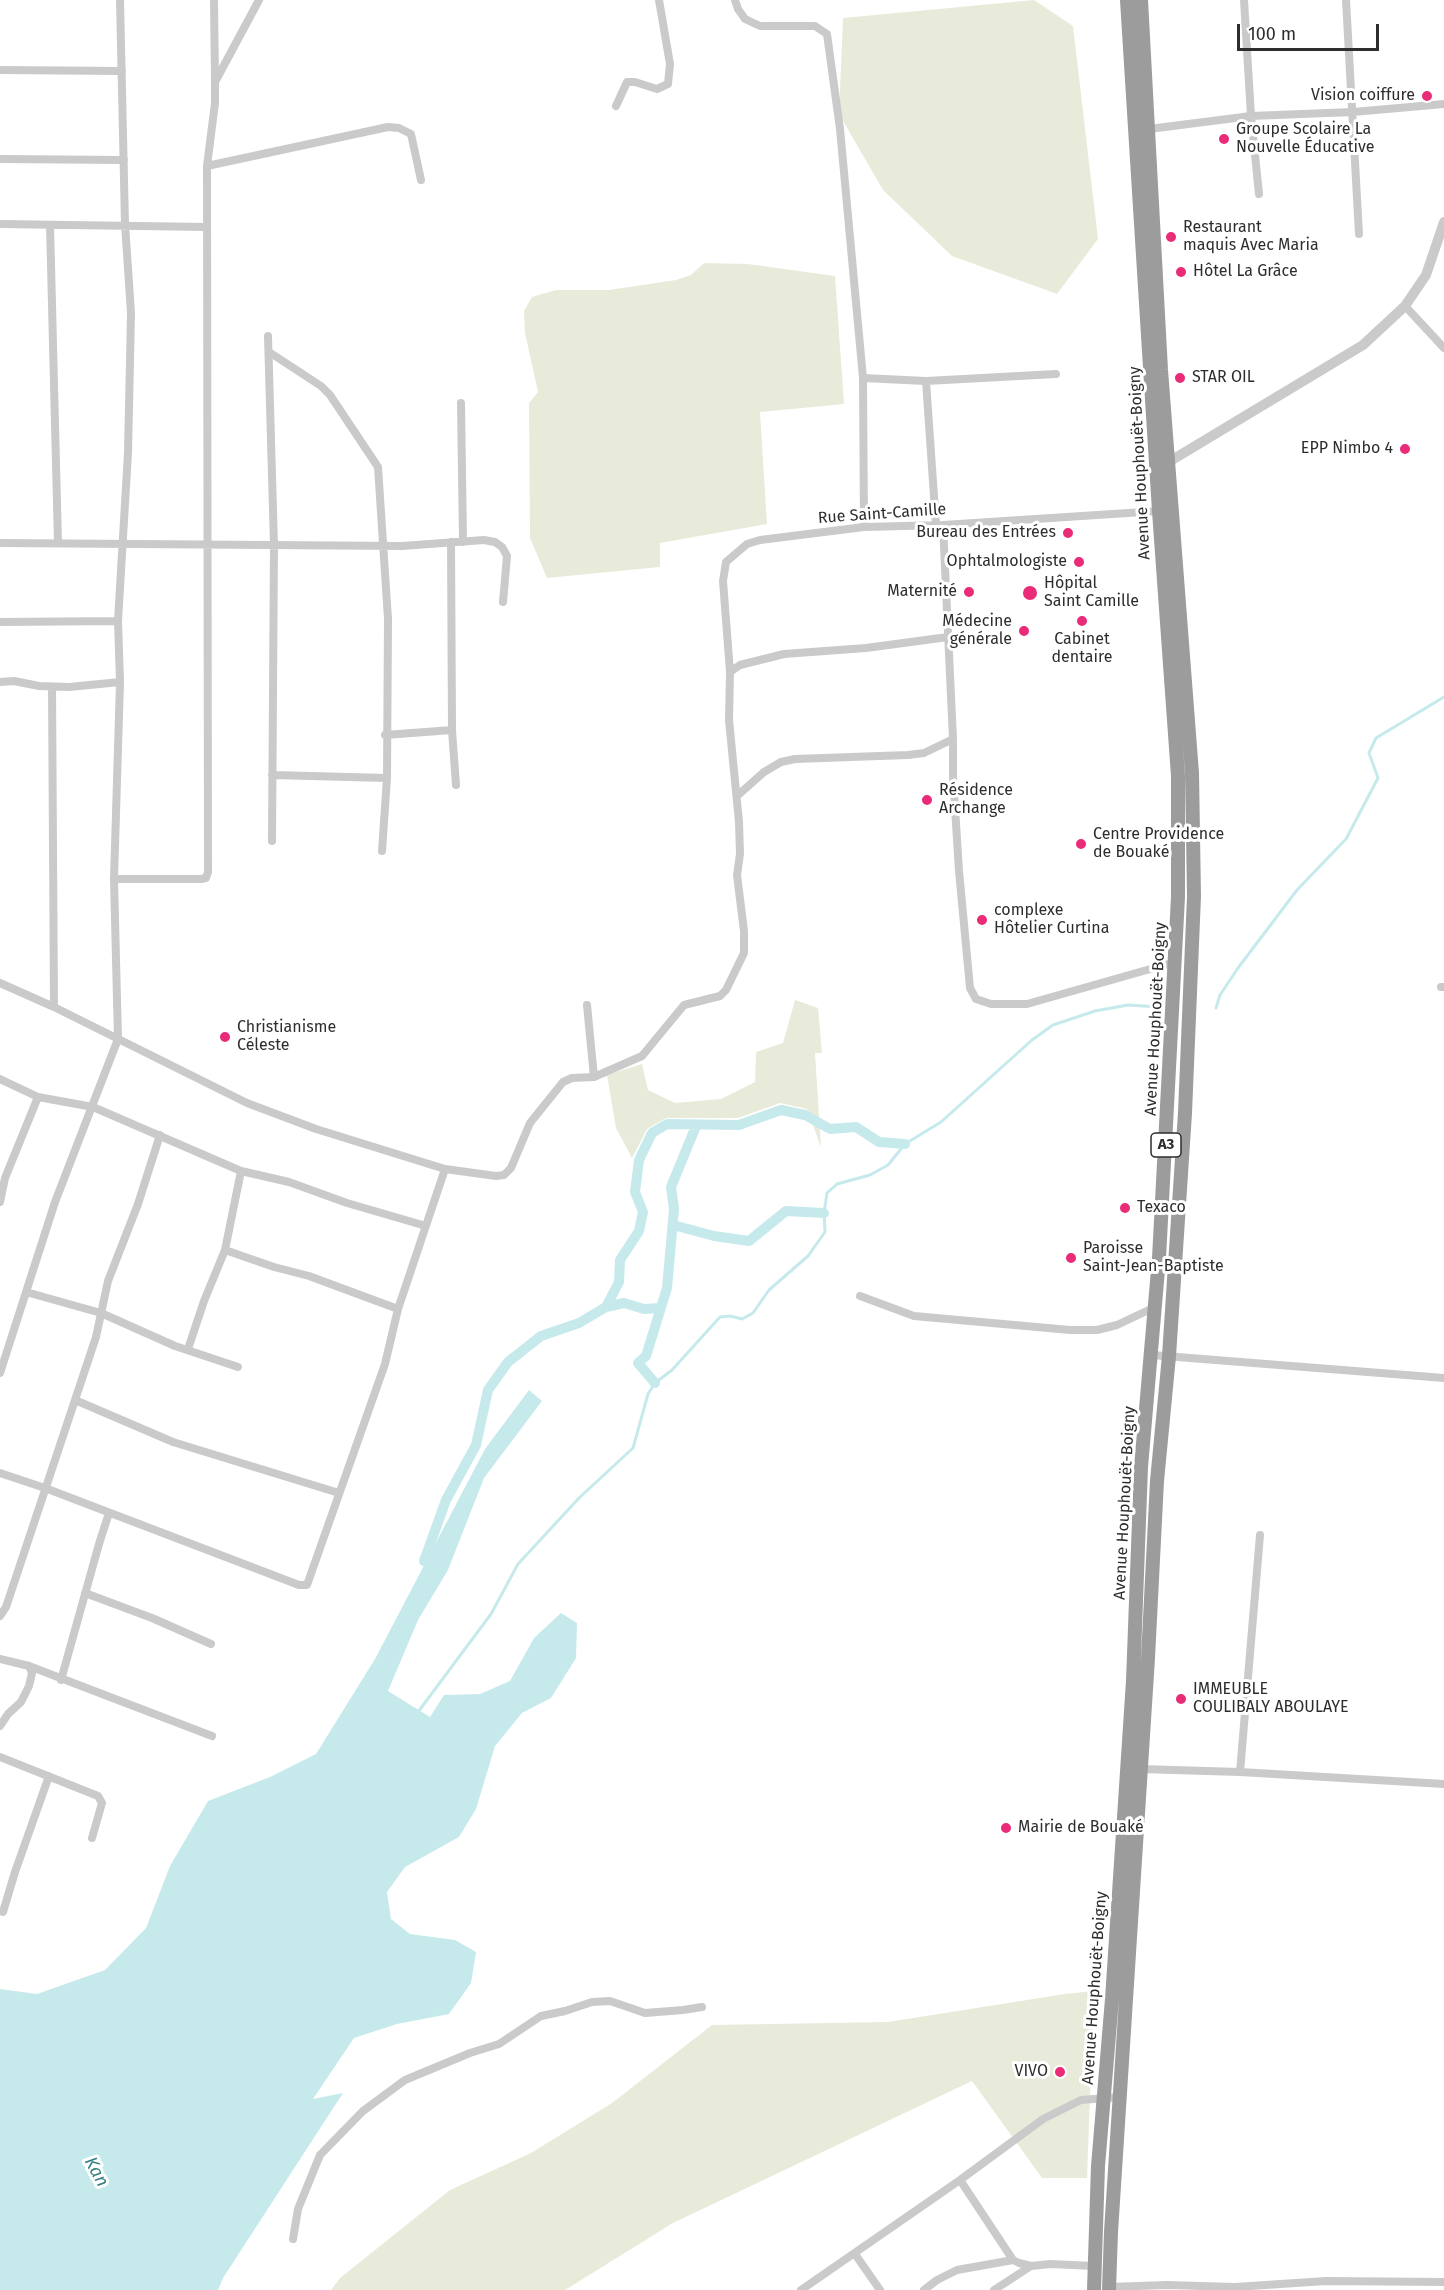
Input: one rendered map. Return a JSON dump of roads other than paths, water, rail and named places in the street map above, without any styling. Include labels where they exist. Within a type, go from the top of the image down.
[{"type":"highway","name":"Avenue Houphouët-Boigny","points":[[1109,2289],[1157,1481],[1169,1356],[1185,1113],[1194,885],[1192,773],[1162,466],[1127,0]]},
{"type":"highway","name":"Avenue Houphouët-Boigny","points":[[1094,2290],[1104,2097],[1133,1681],[1141,1467],[1152,1355],[1178,897],[1178,776],[1159,511],[1162,466],[1161,370],[1141,0]]},
{"type":"street","points":[[0,1373],[55,1202],[118,1039],[114,879],[120,682],[118,621],[130,392],[131,313],[125,224],[120,0]]},
{"type":"street","points":[[114,879],[201,879],[207,876],[207,166],[215,103],[214,0]]},
{"type":"street","points":[[215,82],[260,0]]},
{"type":"street","points":[[616,106],[627,82],[635,81],[657,89],[668,84],[669,56],[659,0]]},
{"type":"street","points":[[735,0],[745,19],[760,26],[815,26],[827,34],[840,129],[863,378],[864,527]]},
{"type":"street","points":[[1244,0],[1251,116],[1259,194]]},
{"type":"street","points":[[1346,0],[1359,234]]},
{"type":"street","points":[[0,70],[122,70]]},
{"type":"street","points":[[1149,129],[1251,116],[1353,112],[1444,104]]},
{"type":"street","points":[[207,166],[388,127],[399,128],[411,134],[421,180]]},
{"type":"street","points":[[0,159],[124,160]]},
{"type":"street","points":[[1162,466],[1363,345],[1405,306],[1426,275],[1444,222]]},
{"type":"street","points":[[0,224],[125,224],[207,227]]},
{"type":"street","points":[[50,225],[58,543]]},
{"type":"street","points":[[1405,306],[1444,348]]},
{"type":"street","points":[[268,336],[274,545],[272,842]]},
{"type":"street","points":[[269,352],[321,386],[330,395],[374,459],[381,479],[388,619],[385,735],[387,778],[382,851]]},
{"type":"street","points":[[863,378],[926,381],[1056,374]]},
{"type":"street","points":[[926,381],[948,638],[953,739],[952,776],[970,988],[976,999],[991,1004],[1028,1004],[1175,962]]},
{"type":"street","points":[[461,403],[464,542]]},
{"type":"street","name":"Rue Saint-Camille","points":[[730,672],[723,581],[726,562],[747,544],[760,540],[864,527],[939,525],[1159,511]]},
{"type":"street","points":[[0,543],[402,546],[484,540],[495,542],[502,548],[507,561],[502,602]]},
{"type":"street","points":[[451,542],[453,730],[456,785]]},
{"type":"street","points":[[0,622],[118,621]]},
{"type":"street","points":[[0,983],[54,1007],[247,1103],[316,1129],[445,1169],[496,1176],[504,1175],[511,1168],[530,1123],[563,1082],[572,1078],[594,1077],[642,1056],[684,1005],[714,999],[726,990],[744,953],[745,944],[737,875],[740,854],[737,796],[729,720],[730,672],[740,665],[784,654],[866,648],[948,638]]},
{"type":"street","points":[[0,682],[14,681],[52,687],[120,682]]},
{"type":"street","points":[[52,687],[54,1007]]},
{"type":"street","points":[[385,735],[453,730]]},
{"type":"street","points":[[737,796],[764,772],[781,762],[795,759],[916,754],[934,749],[953,739]]},
{"type":"street","points":[[272,775],[387,778]]},
{"type":"street","points":[[587,1005],[594,1077]]},
{"type":"street","points":[[0,1079],[38,1097],[93,1107],[241,1171],[289,1182],[347,1203],[426,1226]]},
{"type":"street","points":[[0,1202],[2,1177],[38,1097]]},
{"type":"street","points":[[0,1617],[6,1607],[96,1337],[108,1281],[138,1204],[160,1135]]},
{"type":"street","points":[[0,1473],[303,1586],[306,1585],[385,1364],[398,1310],[445,1169]]},
{"type":"street","points":[[188,1349],[204,1301],[225,1250],[241,1171]]},
{"type":"street","points":[[225,1250],[309,1276],[398,1310]]},
{"type":"street","points":[[26,1292],[101,1313],[175,1346],[238,1367]]},
{"type":"street","points":[[860,1296],[914,1316],[1070,1330],[1097,1330],[1117,1325],[1155,1307]]},
{"type":"street","points":[[1152,1355],[1444,1378]]},
{"type":"street","points":[[75,1400],[173,1442],[339,1493]]},
{"type":"street","points":[[61,1680],[109,1513]]},
{"type":"street","points":[[1240,1772],[1260,1535]]},
{"type":"street","points":[[85,1593],[152,1618],[211,1644]]},
{"type":"street","points":[[0,1659],[29,1666],[212,1737]]},
{"type":"street","points":[[0,1726],[8,1714],[21,1702],[29,1686],[32,1673],[29,1666]]},
{"type":"street","points":[[0,1757],[98,1796],[102,1803],[92,1838]]},
{"type":"street","points":[[1140,1769],[1240,1772],[1444,1784]]},
{"type":"street","points":[[3,1912],[49,1776]]},
{"type":"street","points":[[293,2239],[298,2210],[320,2155],[363,2111],[405,2080],[470,2053],[499,2044],[541,2016],[592,2002],[610,2001],[645,2013],[672,2012],[702,2007]]},
{"type":"street","points":[[801,2290],[960,2180],[1043,2119],[1081,2100],[1120,2097]]},
{"type":"street","points":[[960,2180],[1013,2259],[1019,2264],[1094,2266]]},
{"type":"street","points":[[855,2254],[880,2290]]},
{"type":"street","points":[[924,2290],[937,2280],[957,2271],[1013,2259]]},
{"type":"street","points":[[994,2290],[1031,2266]]},
{"type":"street","points":[[1109,2289],[1167,2285],[1235,2287],[1326,2281],[1444,2282]]},
{"type":"water","name":"Kan","points":[[529,1390],[542,1401],[484,1478],[448,1570],[418,1620],[388,1691],[430,1717],[444,1695],[480,1694],[510,1681],[534,1638],[561,1613],[577,1623],[576,1658],[551,1698],[522,1713],[495,1746],[476,1809],[459,1837],[405,1867],[387,1892],[391,1919],[410,1934],[455,1940],[476,1952],[471,1983],[449,2014],[397,2024],[354,2038],[313,2099],[343,2093],[223,2278],[218,2290],[0,2290],[0,1989],[37,1994],[105,1970],[146,1928],[170,1866],[208,1801],[270,1777],[316,1754],[375,1659],[485,1449]]},
{"type":"waterway","points":[[1216,1008],[1220,995],[1238,968],[1297,890],[1346,839],[1378,778],[1369,753],[1376,738],[1444,697]]},
{"type":"waterway","points":[[418,1712],[491,1614],[518,1564],[579,1498],[633,1448],[648,1394],[655,1383],[672,1370],[720,1317],[730,1316],[742,1319],[753,1313],[769,1290],[808,1256],[825,1232],[824,1213],[827,1193],[837,1184],[870,1175],[888,1165],[905,1144],[941,1122],[1032,1040],[1053,1025],[1095,1011],[1128,1005],[1159,1007]]},
{"type":"waterway","points":[[606,1307],[619,1282],[620,1260],[639,1231],[643,1212],[635,1192],[639,1160],[652,1133],[667,1124],[739,1125],[781,1110],[805,1115],[830,1129],[856,1127],[879,1142],[905,1144]]},
{"type":"waterway","points":[[655,1383],[638,1363],[646,1356],[667,1288],[674,1209],[671,1187],[696,1126]]},
{"type":"waterway","points":[[673,1225],[714,1236],[749,1241],[786,1211],[824,1213]]},
{"type":"waterway","points":[[424,1561],[446,1500],[476,1445],[488,1390],[508,1362],[541,1336],[579,1323],[606,1307],[624,1303],[644,1309],[661,1308]]},
{"type":"place","name":"Vision coiffure","points":[[1427,96]]},
{"type":"place","name":"Groupe Scolaire La Nouvelle Éducative","points":[[1224,139]]},
{"type":"place","name":"Restaurant maquis Avec Maria","points":[[1171,237]]},
{"type":"place","name":"Hôtel La Grâce","points":[[1181,272]]},
{"type":"place","name":"STAR OIL","points":[[1180,378]]},
{"type":"place","name":"EPP Nimbo 4","points":[[1405,449]]},
{"type":"place","name":"Bureau des Entrées","points":[[1068,533]]},
{"type":"place","name":"Ophtalmologiste","points":[[1079,562]]},
{"type":"place","name":"Maternité","points":[[969,592]]},
{"type":"place","name":"Hôpital Saint Camille","points":[[1030,593]]},
{"type":"place","name":"Cabinet dentaire","points":[[1082,621]]},
{"type":"place","name":"Médecine générale","points":[[1024,631]]},
{"type":"place","name":"Résidence Archange","points":[[927,800]]},
{"type":"place","name":"Centre Providence de Bouaké","points":[[1081,844]]},
{"type":"place","name":"complexe Hôtelier Curtina","points":[[982,920]]},
{"type":"place","name":"Christianisme Céleste","points":[[225,1037]]},
{"type":"place","name":"Texaco","points":[[1125,1208]]},
{"type":"place","name":"Paroisse Saint-Jean-Baptiste","points":[[1071,1258]]},
{"type":"place","name":"IMMEUBLE COULIBALY ABOULAYE","points":[[1181,1699]]},
{"type":"place","name":"Mairie de Bouaké","points":[[1006,1828]]},
{"type":"place","name":"VIVO","points":[[1060,2072]]}]
